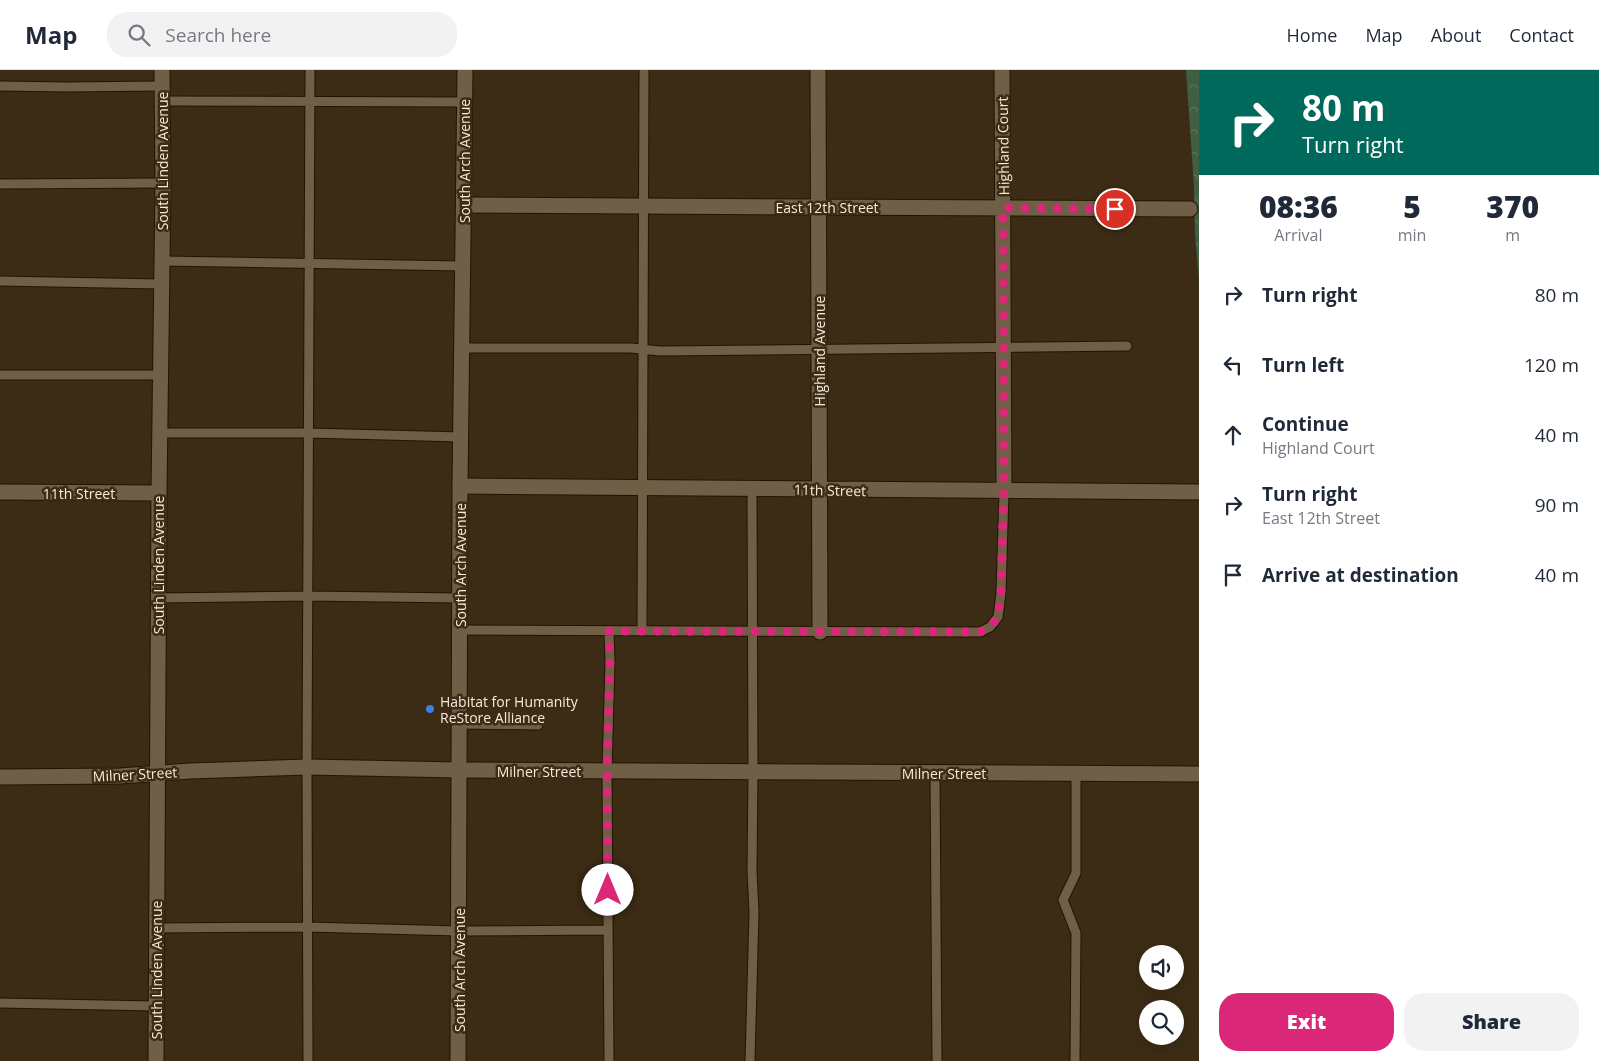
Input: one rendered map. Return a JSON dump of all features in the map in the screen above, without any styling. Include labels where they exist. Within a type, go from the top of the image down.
[{"type":"street","name":"South Linden Avenue","points":[[156,1061],[159,433],[163,184],[162,70]]},
{"type":"street","name":"South Arch Avenue","points":[[458,1061],[460,486],[465,70]]},
{"type":"street","name":"Highland Avenue","points":[[818,70],[820,632]]},
{"type":"street","name":"Highland Court","points":[[1002,70],[1004,492]]},
{"type":"street","name":"East 12th Street","points":[[464,205],[1190,209]]},
{"type":"street","name":"11th Street","points":[[460,486],[1004,492],[1199,492]]},
{"type":"street","name":"11th Street","points":[[0,492],[159,493]]},
{"type":"street","name":"Milner Street","points":[[0,777],[120,776],[306,767],[459,770],[1199,774]]},
{"type":"lane","points":[[308,1061],[306,767],[310,70]]},
{"type":"lane","points":[[642,631],[644,70]]},
{"type":"lane","points":[[0,86],[67,87],[310,101],[465,102]]},
{"type":"lane","points":[[0,184],[163,184]]},
{"type":"lane","points":[[162,261],[463,266]]},
{"type":"lane","points":[[0,281],[161,284]]},
{"type":"lane","points":[[462,348],[631,348],[669,351],[1126,346]]},
{"type":"lane","points":[[0,375],[160,375]]},
{"type":"lane","points":[[159,433],[309,433],[461,437]]},
{"type":"lane","points":[[750,1061],[754,912],[752,871],[752,489]]},
{"type":"lane","points":[[460,630],[980,632],[990,627],[998,617],[1001,594],[1004,492]]},
{"type":"lane","points":[[158,598],[308,596],[460,598]]},
{"type":"lane","points":[[609,631],[607,771],[610,1061]]},
{"type":"lane","points":[[460,724],[538,725]]},
{"type":"lane","points":[[935,773],[937,1061]]},
{"type":"lane","points":[[1075,1061],[1076,933],[1063,900],[1076,873],[1076,774]]},
{"type":"lane","points":[[156,928],[308,927],[459,931],[608,930]]},
{"type":"lane","points":[[0,1003],[155,1006]]},
{"type":"green space","points":[[1186,70],[1199,70],[1199,282],[1195,234],[1194,186]]},
{"type":"place","name":"Habitat for Humanity ReStore Alliance","points":[[430,709]]},
{"type":"route","points":[[608,890],[609,631],[980,632],[990,627],[998,617],[1001,594],[1004,474],[1003,208],[1115,209]]}]
